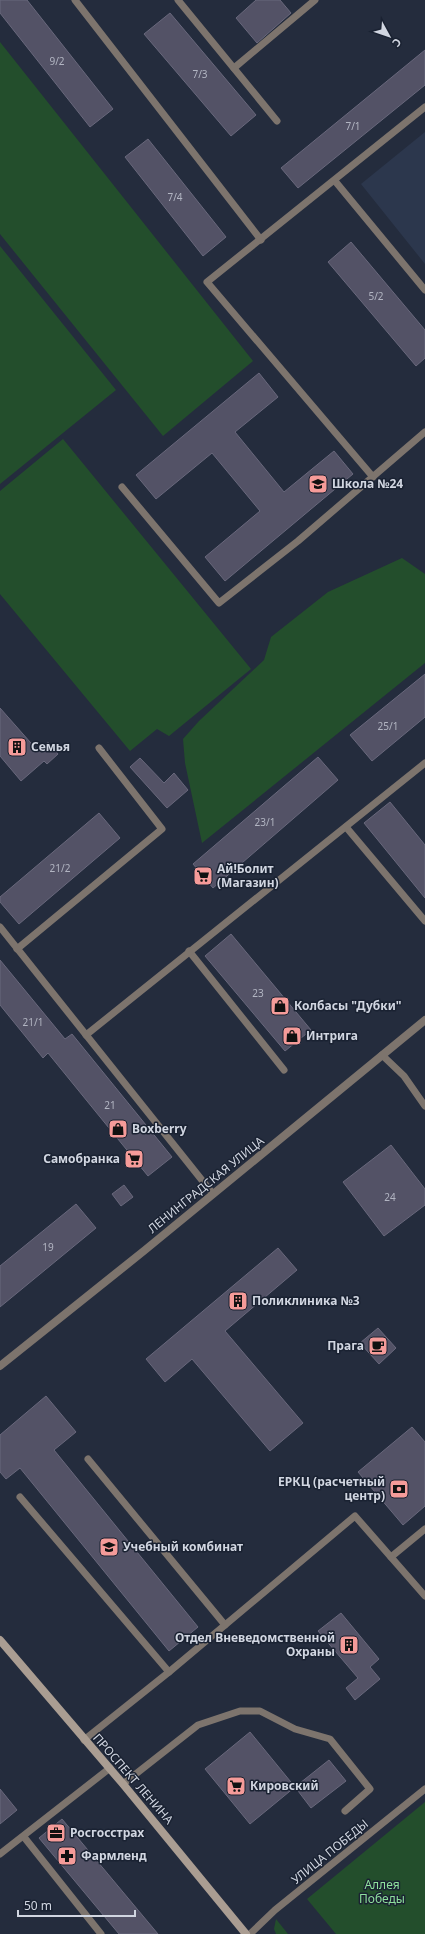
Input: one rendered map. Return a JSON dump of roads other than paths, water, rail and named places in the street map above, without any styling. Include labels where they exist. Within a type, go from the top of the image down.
[{"type":"street","name":"ЛЕНИНГРАДСКАЯ УЛИЦА","points":[[0,1366],[425,1020]]},
{"type":"street","name":"ПРОСПЕКТ ЛЕНИНА","points":[[1,1644],[110,1768],[246,1934]]},
{"type":"lane","points":[[75,0],[261,240]]},
{"type":"lane","points":[[178,0],[277,121]]},
{"type":"lane","points":[[234,68],[315,0]]},
{"type":"lane","points":[[373,477],[207,282],[335,181],[425,107]]},
{"type":"lane","points":[[335,181],[425,290]]},
{"type":"lane","points":[[122,487],[220,603],[298,541],[425,432]]},
{"type":"lane","points":[[17,949],[162,829],[99,748]]},
{"type":"lane","points":[[86,1034],[425,763]]},
{"type":"lane","points":[[346,827],[425,921]]},
{"type":"lane","points":[[0,927],[213,1194]]},
{"type":"lane","points":[[189,951],[284,1070]]},
{"type":"lane","points":[[382,1055],[404,1076],[425,1106]]},
{"type":"lane","points":[[88,1459],[225,1625]]},
{"type":"lane","points":[[20,1497],[169,1672]]},
{"type":"lane","points":[[84,1740],[169,1672],[355,1516],[425,1596]]},
{"type":"lane","points":[[391,1557],[425,1529]]},
{"type":"lane","points":[[123,1784],[198,1725],[240,1711],[260,1712],[295,1729],[330,1739],[370,1789],[345,1811]]},
{"type":"lane","points":[[0,1854],[24,1837],[81,1789],[110,1768]]},
{"type":"lane","name":"УЛИЦА ПОБЕДЫ","points":[[250,1934],[275,1910],[425,1789]]},
{"type":"lane","points":[[24,1837],[101,1934]]},
{"type":"place","name":"Школа №24","points":[[318,484]]},
{"type":"place","name":"Семья","points":[[17,747]]},
{"type":"place","name":"Ай!Болит (Магазин)","points":[[203,876]]},
{"type":"place","name":"Колбасы \"Дубки\"","points":[[280,1006]]},
{"type":"place","name":"Интрига","points":[[292,1036]]},
{"type":"place","name":"Boxberry","points":[[118,1129]]},
{"type":"place","name":"Самобранка","points":[[134,1159]]},
{"type":"place","name":"Поликлиника №3","points":[[238,1301]]},
{"type":"place","name":"Прага","points":[[378,1346]]},
{"type":"place","name":"ЕРКЦ (расчетный центр)","points":[[399,1489]]},
{"type":"place","name":"Учебный комбинат","points":[[109,1547]]},
{"type":"place","name":"Отдел Вневедомственной Охраны","points":[[349,1645]]},
{"type":"place","name":"Кировский","points":[[236,1786]]},
{"type":"place","name":"Росгосстрах","points":[[56,1833]]},
{"type":"place","name":"Фармленд","points":[[67,1856]]},
{"type":"park label","name":"Аллея Победы","points":[[382,1892]]}]
